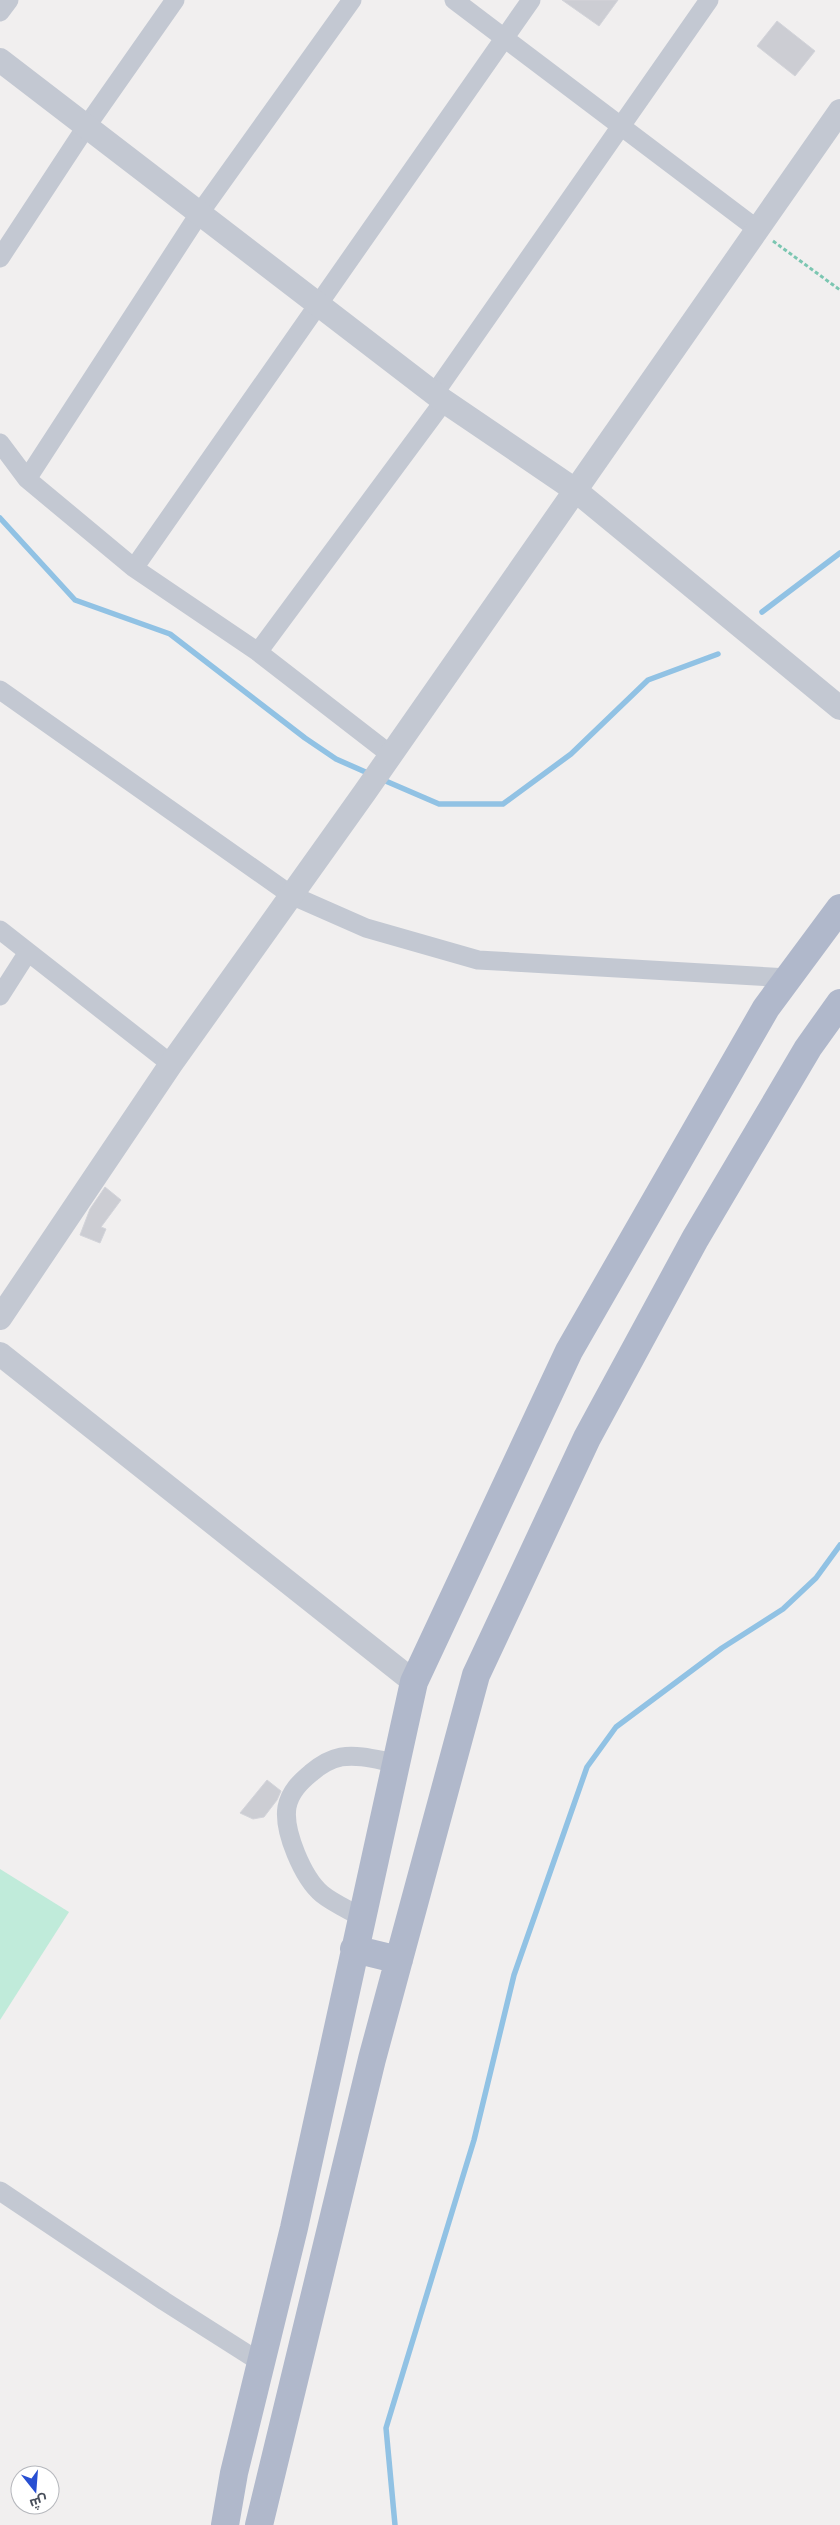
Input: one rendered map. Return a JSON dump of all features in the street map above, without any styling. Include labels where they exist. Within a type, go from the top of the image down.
[{"type":"main road","points":[[225,2525],[260,2362],[294,2228],[414,1682],[569,1351],[766,1008],[840,908]]},
{"type":"main road","points":[[259,2525],[372,2059],[476,1675],[587,1438],[690,1247],[808,1048],[840,1003]]},
{"type":"main road","points":[[354,1949],[399,1960]]},
{"type":"street","points":[[0,12],[9,0]]},
{"type":"street","points":[[0,258],[86,127],[174,0]]},
{"type":"street","points":[[27,479],[199,214],[352,0]]},
{"type":"street","points":[[454,0],[757,229]]},
{"type":"street","points":[[134,568],[531,0]]},
{"type":"street","points":[[258,652],[439,398],[621,126],[709,0]]},
{"type":"street","points":[[0,60],[439,398],[575,490],[840,708]]},
{"type":"street","points":[[0,1318],[172,1064],[365,792],[840,112]]},
{"type":"street","points":[[0,442],[27,479],[134,568],[258,652],[387,760]]},
{"type":"street","points":[[0,690],[291,895],[366,928],[478,960],[789,978]]},
{"type":"street","points":[[0,930],[172,1064]]},
{"type":"street","points":[[0,996],[28,952]]},
{"type":"street","points":[[0,1354],[414,1682]]},
{"type":"street","points":[[361,1917],[321,1893],[311,1880],[302,1866],[290,1836],[286,1816],[288,1806],[291,1796],[303,1780],[326,1762],[340,1757],[356,1756],[395,1763]]},
{"type":"street","points":[[0,2191],[164,2301],[260,2362]]},
{"type":"path","points":[[757,229],[840,290]]},
{"type":"green space","points":[[0,1869],[69,1912],[0,2020]]},
{"type":"building","points":[[562,0],[618,0],[599,26]]},
{"type":"building","points":[[777,21],[815,51],[795,76],[757,46]]},
{"type":"building","points":[[105,1187],[121,1200],[101,1227],[106,1229],[100,1243],[80,1235],[90,1209]]},
{"type":"building","points":[[267,1780],[281,1791],[277,1800],[264,1817],[253,1819],[240,1813]]},
{"type":"waterway","points":[[0,518],[75,600],[170,634],[305,738],[336,759],[370,774]]},
{"type":"waterway","points":[[762,612],[840,553]]},
{"type":"waterway","points":[[381,779],[439,804],[503,804],[571,754],[648,680],[718,654]]},
{"type":"waterway","points":[[395,2525],[386,2428],[474,2140],[514,1975],[587,1767],[616,1727],[722,1648],[783,1609],[816,1578],[840,1545]]}]
